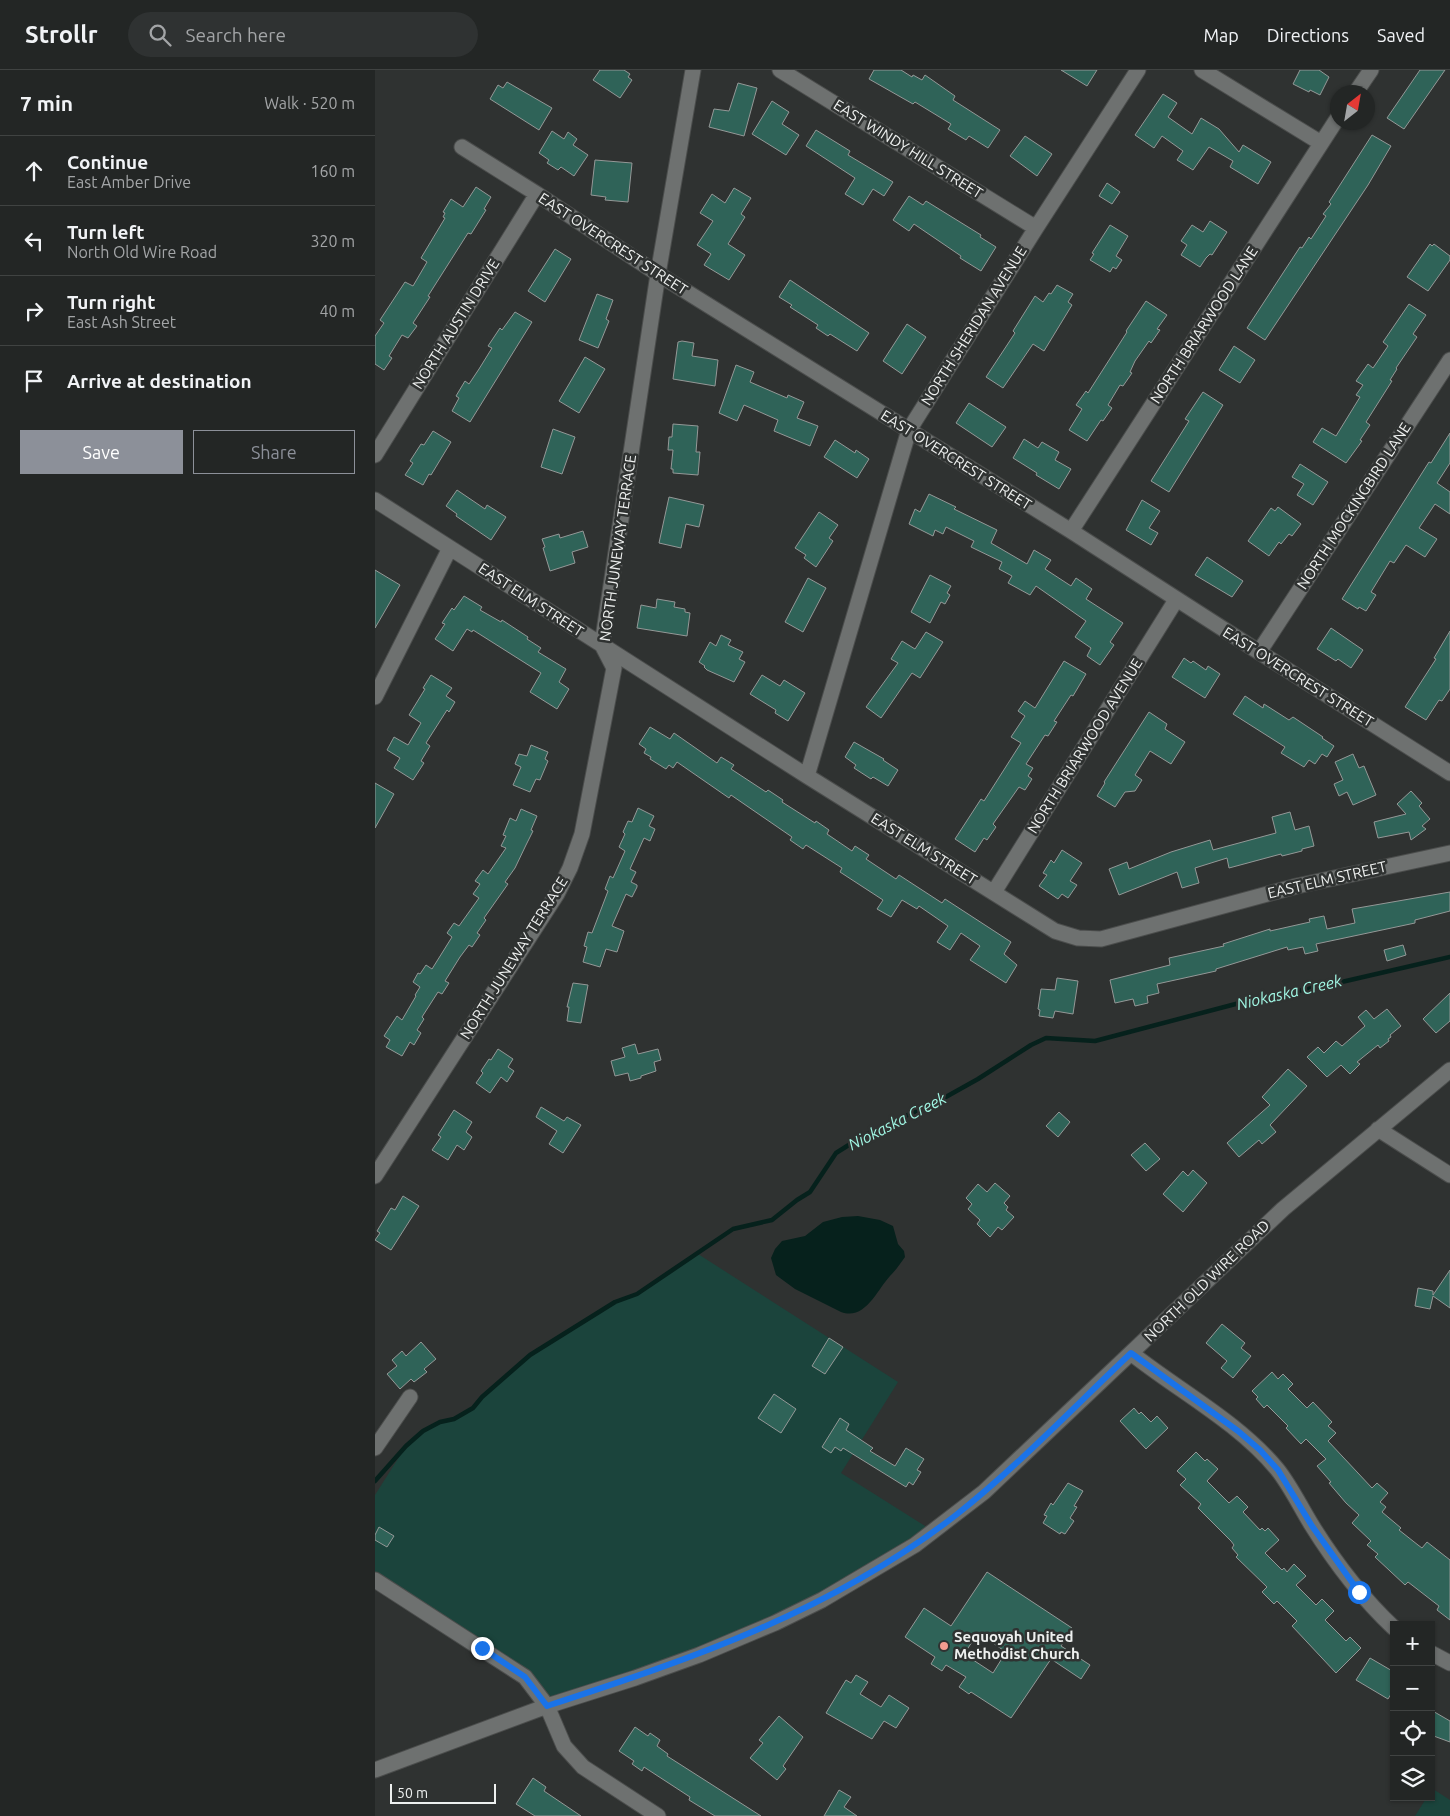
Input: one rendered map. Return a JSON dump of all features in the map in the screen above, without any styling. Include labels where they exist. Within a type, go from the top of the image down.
[{"type":"street","name":"NORTH JUNEWAY TERRACE","points":[[375,1176],[557,894],[570,868],[583,834],[614,668],[602,645],[658,274],[693,70]]},
{"type":"street","name":"EAST WINDY HILL STREET","points":[[780,70],[1036,228]]},
{"type":"street","name":"NORTH SHERIDAN AVENUE","points":[[807,776],[909,430],[1138,70]]},
{"type":"street","points":[[1202,70],[1321,143]]},
{"type":"street","points":[[1361,85],[1371,70]]},
{"type":"street","name":"NORTH BRIARWOOD LANE","points":[[1071,532],[1330,130]]},
{"type":"street","name":"EAST OVERCREST STREET","points":[[462,147],[658,274],[909,430],[1259,652],[1448,768]]},
{"type":"street","name":"NORTH AUSTIN DRIVE","points":[[375,455],[537,194]]},
{"type":"street","name":"NORTH MOCKINGBIRD LANE","points":[[1259,652],[1450,360]]},
{"type":"street","points":[[375,500],[450,548],[375,697]]},
{"type":"street","name":"EAST ELM STREET","points":[[450,548],[807,776],[1055,931],[1078,938],[1101,939],[1297,886],[1450,853]]},
{"type":"street","name":"NORTH BRIARWOOD AVENUE","points":[[994,892],[1176,600]]},
{"type":"street","name":"NORTH OLD WIRE ROAD","points":[[375,1770],[547,1706],[699,1655],[805,1608],[878,1568],[915,1545],[984,1492],[1283,1209],[1450,1070]]},
{"type":"street","points":[[1378,1129],[1450,1175]]},
{"type":"street","points":[[1131,1353],[1238,1431],[1260,1450],[1278,1470],[1312,1526],[1359,1592],[1390,1624]]},
{"type":"street","points":[[375,1448],[410,1397]]},
{"type":"street","points":[[375,1580],[525,1677],[547,1706],[564,1746],[583,1767],[658,1816]]},
{"type":"street","points":[[1435,1656],[1450,1663]]},
{"type":"shaded area","points":[[858,1216],[880,1220],[893,1226],[898,1244],[904,1251],[905,1257],[870,1303],[864,1308],[849,1314],[841,1312],[795,1289],[776,1275],[771,1258],[775,1249],[782,1241],[805,1236],[823,1222],[842,1217]]},
{"type":"shaded area","points":[[698,1254],[898,1382],[841,1473],[933,1531],[822,1600],[547,1706],[525,1677],[375,1580],[375,1495],[406,1446],[431,1426],[454,1419],[473,1408],[482,1397],[530,1355],[615,1302],[637,1294]]},
{"type":"shaded area","points":[[1435,1790],[1450,1800],[1450,1816],[1415,1816],[1424,1801],[1435,1801]]},
{"type":"building","points":[[600,70],[624,70],[630,74],[628,77],[632,80],[620,98],[593,80]]},
{"type":"building","points":[[874,70],[901,70],[912,77],[913,75],[922,80],[925,75],[955,96],[953,100],[1000,130],[988,148],[969,136],[966,140],[948,129],[951,124],[915,102],[913,104],[869,79]]},
{"type":"building","points":[[1061,70],[1097,70],[1087,86]]},
{"type":"building","points":[[1300,70],[1319,70],[1329,77],[1320,95],[1293,84]]},
{"type":"building","points":[[1420,70],[1445,70],[1404,129],[1387,118]]},
{"type":"building","points":[[507,82],[552,108],[539,130],[490,99],[498,85],[503,88]]},
{"type":"building","points":[[738,83],[757,88],[744,136],[709,127],[714,109],[729,111]]},
{"type":"building","points":[[1163,94],[1177,103],[1168,117],[1192,134],[1201,118],[1219,129],[1239,152],[1243,145],[1271,162],[1258,184],[1230,167],[1233,161],[1209,147],[1193,170],[1177,160],[1183,151],[1162,136],[1154,148],[1135,135]]},
{"type":"building","points":[[772,101],[789,112],[782,124],[799,135],[786,155],[752,134]]},
{"type":"building","points":[[816,130],[850,151],[848,155],[893,182],[884,196],[873,189],[863,205],[845,194],[855,178],[806,146]]},
{"type":"building","points":[[552,131],[564,139],[568,132],[577,139],[573,145],[588,155],[574,176],[561,167],[558,170],[547,163],[549,160],[539,153]]},
{"type":"building","points":[[1372,135],[1391,146],[1368,185],[1265,340],[1247,328],[1300,247],[1302,248],[1309,237],[1311,239],[1326,216],[1323,214],[1331,204],[1329,202]]},
{"type":"building","points":[[1025,136],[1052,154],[1037,176],[1010,156]]},
{"type":"building","points":[[595,160],[632,163],[628,202],[605,200],[606,197],[591,195]]},
{"type":"building","points":[[1107,183],[1120,192],[1112,204],[1099,196]]},
{"type":"building","points":[[476,187],[491,197],[484,209],[486,210],[471,234],[468,233],[428,296],[430,297],[413,323],[417,326],[408,338],[402,335],[389,356],[392,358],[384,370],[375,364],[375,336],[384,323],[380,320],[405,282],[413,286],[427,262],[421,258],[445,218],[443,217],[445,213],[443,212],[451,199],[463,207]]},
{"type":"building","points":[[734,188],[751,198],[741,214],[745,217],[728,244],[745,255],[729,280],[704,265],[711,254],[697,245],[713,221],[700,213],[712,194],[725,203]]},
{"type":"building","points":[[909,196],[923,205],[926,201],[981,235],[980,237],[996,247],[981,271],[914,224],[909,231],[893,220]]},
{"type":"building","points":[[1210,221],[1227,232],[1212,255],[1210,254],[1206,258],[1200,267],[1181,255],[1187,245],[1181,241],[1192,225],[1203,232]]},
{"type":"building","points":[[1110,225],[1128,236],[1116,256],[1122,260],[1116,269],[1113,267],[1110,272],[1090,260],[1094,254],[1092,253]]},
{"type":"building","points":[[1430,244],[1432,246],[1434,244],[1450,256],[1450,260],[1428,291],[1407,277]]},
{"type":"building","points":[[555,249],[571,259],[545,302],[528,291]]},
{"type":"building","points":[[790,280],[869,333],[857,351],[830,334],[828,336],[816,328],[818,325],[790,307],[792,305],[779,297]]},
{"type":"building","points":[[1057,285],[1073,294],[1068,302],[1072,305],[1044,351],[1033,344],[1003,388],[986,377],[1015,333],[1013,331],[1035,296],[1043,302]]},
{"type":"building","points":[[597,294],[613,300],[606,319],[609,321],[598,348],[579,340]]},
{"type":"building","points":[[1146,301],[1167,315],[1157,329],[1160,330],[1151,343],[1149,341],[1135,361],[1130,372],[1132,373],[1123,386],[1120,385],[1108,405],[1112,408],[1103,421],[1101,420],[1087,441],[1069,430],[1082,409],[1076,405],[1086,391],[1088,393]]},
{"type":"building","points":[[1409,304],[1426,315],[1413,334],[1417,337],[1396,368],[1390,380],[1392,381],[1366,422],[1370,425],[1360,440],[1362,441],[1346,463],[1313,442],[1322,428],[1336,436],[1360,397],[1356,395],[1363,385],[1356,381],[1368,364],[1373,368],[1388,346],[1383,342]]},
{"type":"building","points":[[515,312],[532,322],[470,422],[452,411],[459,398],[456,396],[465,381],[469,384],[492,348],[488,346],[500,328],[502,330]]},
{"type":"building","points":[[907,324],[926,337],[902,374],[883,361]]},
{"type":"building","points":[[678,342],[694,343],[692,356],[718,360],[715,386],[673,379]]},
{"type":"building","points":[[1234,346],[1255,360],[1240,383],[1219,370]]},
{"type":"building","points":[[585,357],[605,369],[579,413],[559,401]]},
{"type":"building","points":[[736,365],[754,372],[750,382],[787,398],[788,395],[804,402],[797,418],[818,426],[810,446],[774,431],[778,420],[744,405],[737,421],[719,413]]},
{"type":"building","points":[[1203,392],[1223,405],[1169,492],[1151,481],[1189,421],[1185,419]]},
{"type":"building","points":[[969,403],[1006,427],[992,447],[956,423]]},
{"type":"building","points":[[673,424],[698,426],[696,452],[700,452],[698,475],[673,473],[673,469],[671,469],[673,450],[668,450]]},
{"type":"building","points":[[553,429],[575,437],[562,474],[541,467]]},
{"type":"building","points":[[433,431],[451,442],[423,485],[405,475],[413,463],[410,461],[421,444],[424,445]]},
{"type":"building","points":[[1450,433],[1450,463],[1437,483],[1450,492],[1450,514],[1435,504],[1419,528],[1437,539],[1425,557],[1406,545],[1394,563],[1390,561],[1371,592],[1376,595],[1366,611],[1359,607],[1358,609],[1342,599],[1429,462],[1431,463]]},
{"type":"building","points":[[1024,439],[1038,448],[1042,442],[1059,452],[1055,460],[1071,469],[1059,489],[1013,458]]},
{"type":"building","points":[[835,440],[855,453],[856,450],[869,459],[857,478],[824,457]]},
{"type":"building","points":[[1300,464],[1328,482],[1313,505],[1297,495],[1304,484],[1292,477]]},
{"type":"building","points":[[457,490],[485,509],[487,505],[506,517],[491,540],[456,516],[457,514],[446,506]]},
{"type":"building","points":[[929,494],[956,507],[954,509],[997,530],[991,543],[1027,564],[1034,550],[1051,560],[1045,569],[1071,586],[1076,578],[1092,589],[1086,599],[1123,623],[1110,642],[1114,645],[1100,665],[1087,656],[1091,648],[1075,637],[1086,621],[1036,586],[1030,595],[1008,583],[1012,576],[999,569],[1002,562],[971,547],[974,541],[946,527],[943,534],[935,530],[933,536],[909,524],[915,509],[920,512]]},
{"type":"building","points":[[669,497],[704,505],[699,527],[686,524],[681,548],[659,543]]},
{"type":"building","points":[[1142,500],[1160,511],[1149,528],[1158,533],[1151,545],[1126,530]]},
{"type":"building","points":[[1278,507],[1301,524],[1292,536],[1289,534],[1281,544],[1279,542],[1269,556],[1248,541],[1271,508],[1275,511]]},
{"type":"building","points":[[819,512],[838,525],[829,538],[833,541],[816,567],[804,558],[806,555],[795,548]]},
{"type":"building","points":[[583,531],[588,547],[572,552],[575,563],[550,571],[542,539],[559,534],[560,538]]},
{"type":"building","points":[[1207,557],[1243,581],[1232,597],[1195,575]]},
{"type":"building","points":[[375,570],[400,585],[375,628]]},
{"type":"building","points":[[930,575],[951,586],[947,593],[950,595],[945,604],[941,602],[930,623],[911,612]]},
{"type":"building","points":[[808,578],[826,588],[803,632],[785,622]]},
{"type":"building","points":[[464,596],[482,607],[480,610],[501,622],[502,620],[528,637],[527,639],[541,648],[538,652],[566,669],[559,682],[569,689],[557,709],[530,692],[541,673],[473,630],[472,632],[467,629],[453,651],[435,639],[445,624],[442,623],[452,608],[454,610]]},
{"type":"building","points":[[657,599],[675,602],[674,607],[685,609],[685,612],[690,613],[687,636],[637,628],[641,605],[656,608]]},
{"type":"building","points":[[1331,628],[1363,650],[1351,668],[1338,659],[1336,661],[1317,649]]},
{"type":"building","points":[[1450,631],[1450,689],[1442,701],[1439,700],[1426,720],[1405,707],[1436,659],[1434,658]]},
{"type":"building","points":[[926,632],[943,642],[920,678],[912,673],[881,718],[866,707],[898,663],[891,659],[902,641],[915,649]]},
{"type":"building","points":[[721,635],[731,640],[728,645],[743,652],[739,659],[745,662],[734,682],[707,670],[699,662],[710,642],[716,646]]},
{"type":"building","points":[[1184,658],[1191,663],[1193,661],[1206,670],[1208,666],[1220,674],[1205,698],[1172,677]]},
{"type":"building","points":[[1064,661],[1086,674],[1073,696],[1071,695],[1054,721],[1057,722],[1048,736],[1045,735],[1026,764],[1033,768],[1028,776],[1032,779],[1025,790],[1019,787],[993,824],[996,827],[987,840],[984,838],[975,852],[955,839],[981,799],[984,801],[1021,743],[1011,737],[1025,716],[1018,711],[1025,701],[1035,708]]},
{"type":"building","points":[[431,675],[452,688],[446,696],[455,702],[449,712],[447,710],[426,743],[430,746],[421,761],[424,763],[413,780],[394,768],[400,758],[387,750],[394,737],[408,745],[421,723],[409,715]]},
{"type":"building","points":[[762,675],[780,686],[784,680],[805,693],[788,721],[775,713],[776,710],[750,694]]},
{"type":"building","points":[[1245,696],[1263,708],[1264,704],[1289,720],[1293,717],[1323,737],[1334,746],[1327,757],[1322,754],[1315,764],[1309,760],[1304,767],[1281,753],[1285,747],[1233,714]]},
{"type":"building","points":[[1149,712],[1167,724],[1165,729],[1185,742],[1171,764],[1150,751],[1135,775],[1142,780],[1135,791],[1125,792],[1115,807],[1097,796]]},
{"type":"building","points":[[650,727],[670,739],[674,733],[717,763],[721,757],[734,765],[731,769],[766,792],[768,790],[783,800],[782,802],[815,823],[816,821],[829,830],[827,834],[852,851],[855,846],[869,855],[866,859],[896,879],[899,875],[942,903],[945,899],[1011,942],[1004,954],[1017,965],[1006,983],[970,960],[980,946],[961,933],[950,950],[937,942],[948,926],[919,906],[917,909],[902,900],[891,917],[877,909],[883,900],[840,872],[842,868],[806,845],[803,849],[790,840],[792,837],[731,795],[729,798],[677,762],[673,768],[669,765],[666,769],[650,759],[651,757],[644,753],[646,749],[639,744]]},
{"type":"building","points":[[854,742],[884,759],[898,770],[888,786],[873,777],[871,779],[854,768],[856,765],[845,757]]},
{"type":"building","points":[[531,745],[548,752],[545,759],[548,761],[540,780],[536,779],[530,792],[513,785],[521,767],[515,764],[519,754],[527,756]]},
{"type":"building","points":[[1353,754],[1359,768],[1364,766],[1376,795],[1353,805],[1347,792],[1339,796],[1334,784],[1343,780],[1335,762]]},
{"type":"building","points":[[375,783],[394,794],[375,828]]},
{"type":"building","points":[[1411,791],[1422,803],[1419,806],[1430,819],[1422,826],[1426,829],[1411,840],[1409,832],[1378,838],[1374,822],[1406,814],[1397,804]]},
{"type":"building","points":[[638,808],[654,816],[649,826],[655,829],[650,841],[644,838],[630,869],[636,872],[631,882],[637,885],[637,887],[632,897],[626,894],[612,926],[624,931],[617,952],[606,949],[600,967],[583,962],[587,947],[584,946],[588,932],[592,933],[608,891],[605,889],[610,876],[613,878],[625,851],[619,847],[625,834],[623,832],[628,821],[632,822]]},
{"type":"building","points":[[521,809],[537,816],[531,830],[533,831],[515,868],[505,882],[508,884],[484,918],[486,920],[477,933],[480,935],[472,947],[469,945],[445,981],[449,983],[442,994],[438,992],[422,1017],[424,1019],[417,1030],[421,1033],[414,1045],[410,1042],[402,1056],[386,1047],[390,1040],[384,1036],[397,1016],[402,1020],[416,996],[420,987],[413,982],[418,973],[420,974],[426,965],[432,969],[452,937],[447,933],[454,923],[459,926],[479,898],[473,894],[480,884],[475,881],[483,870],[488,874],[506,848],[501,846],[506,836],[503,835],[510,818],[516,821]]},
{"type":"building","points":[[1290,812],[1295,830],[1309,826],[1314,846],[1302,849],[1302,851],[1282,856],[1281,854],[1229,868],[1227,858],[1195,868],[1199,883],[1182,888],[1177,872],[1119,895],[1109,869],[1127,862],[1129,869],[1171,852],[1210,840],[1213,850],[1276,833],[1272,817]]},
{"type":"building","points":[[1062,850],[1082,863],[1070,881],[1077,885],[1068,898],[1062,894],[1058,899],[1039,886],[1047,875],[1043,873],[1051,860],[1054,863]]},
{"type":"building","points":[[1450,892],[1450,911],[1415,920],[1415,923],[1316,944],[1318,951],[1305,954],[1303,947],[1288,950],[1287,947],[1216,969],[1216,971],[1157,984],[1159,993],[1147,996],[1148,1003],[1135,1006],[1133,999],[1115,1003],[1110,980],[1170,965],[1169,958],[1224,946],[1223,944],[1270,929],[1270,931],[1310,922],[1309,919],[1324,916],[1327,929],[1355,923],[1352,909]]},
{"type":"building","points":[[1403,945],[1406,955],[1387,961],[1384,950]]},
{"type":"building","points":[[1057,978],[1078,981],[1073,1014],[1055,1011],[1053,1018],[1039,1016],[1040,1010],[1038,1009],[1041,989],[1055,990]]},
{"type":"building","points":[[573,983],[588,985],[581,1023],[567,1021],[569,1007],[567,1007]]},
{"type":"building","points":[[1450,993],[1450,1021],[1436,1033],[1423,1019]]},
{"type":"building","points":[[1387,1009],[1401,1026],[1390,1035],[1389,1041],[1380,1048],[1378,1045],[1357,1062],[1360,1064],[1350,1074],[1341,1065],[1327,1077],[1307,1057],[1318,1047],[1324,1053],[1336,1041],[1342,1046],[1365,1026],[1358,1017],[1366,1010],[1374,1019]]},
{"type":"building","points":[[635,1044],[638,1054],[658,1049],[661,1060],[654,1062],[656,1071],[630,1081],[628,1073],[615,1076],[611,1061],[625,1057],[622,1048]]},
{"type":"building","points":[[498,1049],[513,1059],[508,1067],[514,1071],[507,1082],[501,1077],[490,1093],[476,1083],[483,1073],[481,1071]]},
{"type":"building","points":[[1288,1069],[1307,1086],[1270,1125],[1276,1132],[1262,1144],[1259,1140],[1239,1157],[1227,1143],[1270,1105],[1262,1097]]},
{"type":"building","points":[[541,1107],[564,1121],[567,1117],[581,1125],[563,1153],[549,1144],[557,1131],[536,1117]]},
{"type":"building","points":[[454,1110],[472,1122],[466,1132],[472,1137],[464,1150],[457,1145],[448,1160],[432,1150],[441,1137],[438,1135]]},
{"type":"building","points":[[1059,1112],[1070,1122],[1058,1137],[1046,1126]]},
{"type":"building","points":[[1145,1143],[1160,1159],[1146,1171],[1131,1155]]},
{"type":"building","points":[[1193,1170],[1207,1183],[1183,1212],[1163,1194],[1183,1171],[1188,1176]]},
{"type":"building","points":[[995,1183],[1010,1196],[1004,1203],[1008,1207],[1006,1210],[1014,1217],[1002,1230],[998,1227],[990,1237],[977,1224],[980,1220],[968,1209],[972,1204],[966,1198],[978,1184],[987,1192]]},
{"type":"building","points":[[403,1196],[419,1206],[391,1250],[375,1240],[380,1233],[377,1231],[391,1208],[395,1210]]},
{"type":"building","points":[[1450,1270],[1450,1308],[1433,1296],[1430,1309],[1415,1306],[1418,1288],[1433,1291],[1433,1295]]},
{"type":"building","points":[[1222,1324],[1245,1343],[1241,1348],[1251,1356],[1233,1378],[1221,1368],[1227,1361],[1206,1343]]},
{"type":"building","points":[[829,1338],[843,1347],[825,1374],[812,1366]]},
{"type":"building","points":[[421,1342],[436,1359],[424,1369],[427,1372],[414,1382],[411,1379],[400,1389],[387,1374],[397,1366],[392,1360],[402,1351],[406,1356]]},
{"type":"building","points":[[1272,1372],[1278,1379],[1283,1374],[1293,1384],[1288,1389],[1307,1408],[1313,1402],[1332,1422],[1328,1426],[1336,1433],[1328,1441],[1372,1488],[1377,1483],[1388,1493],[1380,1502],[1386,1507],[1382,1512],[1401,1528],[1399,1530],[1422,1548],[1427,1542],[1450,1560],[1450,1620],[1437,1610],[1439,1606],[1408,1582],[1405,1585],[1375,1557],[1378,1554],[1367,1545],[1371,1541],[1352,1523],[1359,1515],[1346,1503],[1317,1466],[1326,1459],[1306,1439],[1301,1444],[1286,1428],[1288,1426],[1267,1405],[1264,1408],[1256,1399],[1258,1397],[1252,1391]]},
{"type":"building","points":[[774,1394],[796,1409],[781,1433],[758,1418]]},
{"type":"building","points":[[1134,1408],[1151,1422],[1157,1416],[1168,1428],[1146,1449],[1120,1421]]},
{"type":"building","points":[[840,1418],[849,1424],[846,1430],[873,1448],[870,1451],[895,1466],[906,1448],[924,1459],[917,1470],[921,1472],[913,1485],[909,1482],[906,1487],[843,1448],[841,1451],[835,1447],[831,1453],[822,1447]]},
{"type":"building","points":[[1196,1452],[1205,1461],[1207,1459],[1218,1469],[1207,1481],[1229,1503],[1237,1496],[1248,1507],[1243,1512],[1260,1530],[1262,1528],[1265,1531],[1268,1528],[1279,1540],[1265,1553],[1282,1570],[1284,1568],[1287,1572],[1294,1564],[1306,1576],[1296,1585],[1316,1605],[1322,1599],[1334,1611],[1325,1620],[1346,1641],[1350,1637],[1361,1648],[1336,1673],[1292,1626],[1297,1621],[1277,1601],[1274,1604],[1262,1592],[1267,1587],[1236,1557],[1238,1555],[1232,1548],[1234,1545],[1231,1541],[1198,1508],[1201,1504],[1180,1485],[1186,1479],[1177,1471]]},
{"type":"building","points":[[1068,1483],[1083,1491],[1074,1506],[1077,1507],[1070,1518],[1074,1521],[1065,1534],[1061,1532],[1060,1534],[1043,1523],[1047,1516],[1044,1515],[1051,1503],[1053,1505]]},
{"type":"building","points":[[379,1527],[394,1536],[387,1547],[375,1540]]},
{"type":"building","name":"Sequoyah United Methodist Church","points":[[987,1572],[1072,1628],[1061,1646],[1090,1665],[1081,1679],[1051,1659],[1011,1718],[971,1692],[969,1694],[959,1687],[966,1677],[946,1665],[942,1671],[931,1664],[935,1657],[905,1637],[924,1608],[951,1626]],"holes":[[[978,1633],[1006,1652],[993,1673],[964,1654]]]},
{"type":"building","points":[[1370,1658],[1390,1670],[1390,1696],[1388,1699],[1356,1680]]},
{"type":"building","points":[[856,1675],[868,1682],[860,1694],[881,1707],[889,1695],[909,1708],[896,1728],[884,1721],[872,1739],[826,1713],[846,1680],[851,1683]]},
{"type":"building","points":[[1435,1712],[1450,1721],[1450,1742],[1435,1736]]},
{"type":"building","points":[[779,1716],[803,1737],[783,1766],[786,1769],[777,1780],[750,1758],[763,1743],[759,1740]]},
{"type":"building","points":[[635,1727],[648,1736],[650,1733],[660,1740],[657,1746],[668,1754],[667,1756],[761,1816],[715,1816],[689,1800],[690,1797],[644,1767],[642,1771],[632,1764],[634,1761],[619,1751]]},
{"type":"building","points":[[533,1778],[546,1787],[544,1791],[581,1816],[535,1816],[516,1804]]},
{"type":"building","points":[[839,1790],[851,1797],[844,1807],[857,1816],[824,1816]]},
{"type":"waterway","name":"Niokaska Creek","points":[[375,1481],[406,1446],[423,1431],[440,1422],[454,1419],[473,1408],[482,1397],[530,1355],[615,1302],[637,1294],[733,1229],[772,1220],[810,1192],[836,1153],[863,1136],[944,1098],[1031,1045],[1046,1038],[1095,1041],[1247,1001],[1333,984],[1450,957]]},
{"type":"place","name":"Sequoyah United Methodist Church","points":[[944,1646]]},
{"type":"route","points":[[482,1648],[525,1677],[547,1706],[699,1655],[789,1617],[878,1568],[915,1545],[955,1516],[984,1492],[1131,1353],[1238,1431],[1260,1450],[1278,1470],[1312,1526],[1359,1592]]}]
